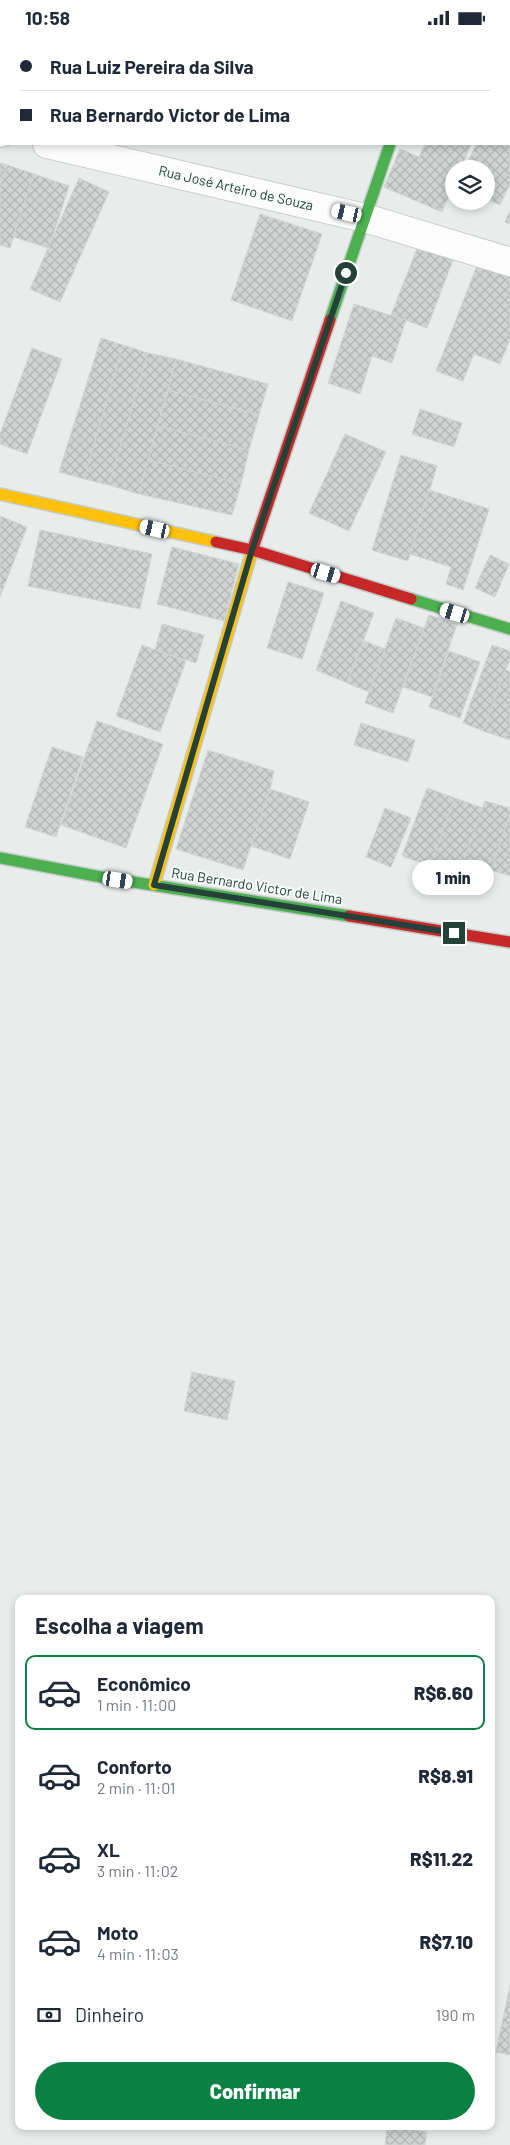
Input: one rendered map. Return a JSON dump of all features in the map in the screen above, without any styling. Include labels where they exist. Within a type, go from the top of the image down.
[{"type":"street","name":"Rua José Arteiro de Souza","points":[[51,145],[365,218],[510,262]]},
{"type":"street","points":[[154,885],[252,550],[390,145]]},
{"type":"street","points":[[0,494],[252,550],[510,629]]},
{"type":"street","name":"Rua Bernardo Victor de Lima","points":[[0,858],[154,885],[510,942]]},
{"type":"building","points":[[425,145],[471,145],[465,160],[445,160],[445,205],[442,212],[384,187],[400,149],[419,157]]},
{"type":"building","points":[[476,145],[510,145],[510,184],[500,205],[495,203],[495,160],[469,160]]},
{"type":"building","points":[[0,163],[7,165],[0,186]]},
{"type":"building","points":[[7,165],[34,174],[10,248],[0,245],[0,186]]},
{"type":"building","points":[[34,174],[69,186],[49,248],[13,237]]},
{"type":"building","points":[[79,178],[109,192],[60,302],[30,289]]},
{"type":"building","points":[[510,210],[510,224],[505,222]]},
{"type":"building","points":[[260,214],[322,234],[292,321],[231,300]]},
{"type":"building","points":[[418,246],[453,260],[427,328],[391,315]]},
{"type":"building","points":[[478,263],[510,276],[510,339],[500,364],[474,354],[463,381],[436,371]]},
{"type":"building","points":[[354,304],[406,320],[392,363],[372,356],[360,394],[328,383]]},
{"type":"building","points":[[101,338],[123,345],[84,479],[59,472]]},
{"type":"building","points":[[123,345],[148,353],[109,485],[84,479]]},
{"type":"building","points":[[32,348],[62,359],[27,454],[0,444],[0,434]]},
{"type":"building","points":[[148,353],[176,359],[139,494],[109,485]]},
{"type":"building","points":[[176,359],[268,384],[259,415],[168,390]]},
{"type":"building","points":[[168,390],[259,415],[249,450],[158,426]]},
{"type":"building","points":[[420,409],[462,423],[454,447],[412,434]]},
{"type":"building","points":[[158,426],[249,450],[241,484],[148,460]]},
{"type":"building","points":[[345,434],[386,452],[349,531],[309,513]]},
{"type":"building","points":[[401,455],[437,466],[408,561],[372,550]]},
{"type":"building","points":[[148,460],[241,484],[232,515],[139,494]]},
{"type":"building","points":[[429,490],[489,509],[463,590],[446,584],[451,567],[410,554]]},
{"type":"building","points":[[0,516],[27,527],[0,597]]},
{"type":"building","points":[[40,530],[152,554],[140,609],[28,586]]},
{"type":"building","points":[[172,547],[239,564],[224,621],[157,604]]},
{"type":"building","points":[[490,555],[509,564],[495,597],[475,588]]},
{"type":"building","points":[[288,582],[324,593],[302,659],[267,648]]},
{"type":"building","points":[[341,601],[374,613],[347,683],[316,670]]},
{"type":"building","points":[[429,615],[457,624],[432,697],[403,687]]},
{"type":"building","points":[[396,618],[424,628],[393,713],[365,703]]},
{"type":"building","points":[[162,624],[204,635],[196,663],[155,650]]},
{"type":"building","points":[[364,641],[385,649],[369,692],[347,683]]},
{"type":"building","points":[[142,645],[186,661],[160,732],[116,716]]},
{"type":"building","points":[[492,645],[510,651],[510,659],[483,731],[463,723]]},
{"type":"building","points":[[449,651],[480,662],[460,718],[429,707]]},
{"type":"building","points":[[505,670],[510,671],[510,740],[483,731]]},
{"type":"building","points":[[97,721],[163,744],[126,848],[61,825]]},
{"type":"building","points":[[361,723],[415,740],[408,762],[354,745]]},
{"type":"building","points":[[52,747],[83,757],[56,837],[25,827]]},
{"type":"building","points":[[208,750],[274,771],[270,789],[243,870],[176,849]]},
{"type":"building","points":[[427,788],[455,798],[430,866],[402,856]]},
{"type":"building","points":[[270,789],[309,802],[290,859],[251,846]]},
{"type":"building","points":[[455,798],[483,808],[461,870],[432,860]]},
{"type":"building","points":[[485,801],[510,808],[490,875],[462,865]]},
{"type":"building","points":[[385,808],[411,818],[391,867],[366,857]]},
{"type":"building","points":[[510,813],[510,876],[491,870]]},
{"type":"building","points":[[192,1372],[235,1381],[227,1420],[184,1411]]},
{"type":"building","points":[[510,1985],[510,2055],[496,2052]]},
{"type":"building","points":[[387,2130],[427,2132],[425,2145],[385,2145]]},
{"type":"traffic: fast","points":[[330,320],[390,145]]},
{"type":"traffic: fast","points":[[411,599],[510,629]]},
{"type":"traffic: fast","points":[[0,858],[101,877],[349,916]]},
{"type":"traffic: slow","points":[[0,494],[216,542]]},
{"type":"traffic: slow","points":[[154,885],[253,548]]},
{"type":"traffic: jam","points":[[253,548],[330,320]]},
{"type":"traffic: jam","points":[[216,542],[252,550],[411,599]]},
{"type":"traffic: jam","points":[[349,916],[510,942]]},
{"type":"route","points":[[346,273],[252,550],[154,885],[454,933]]}]
